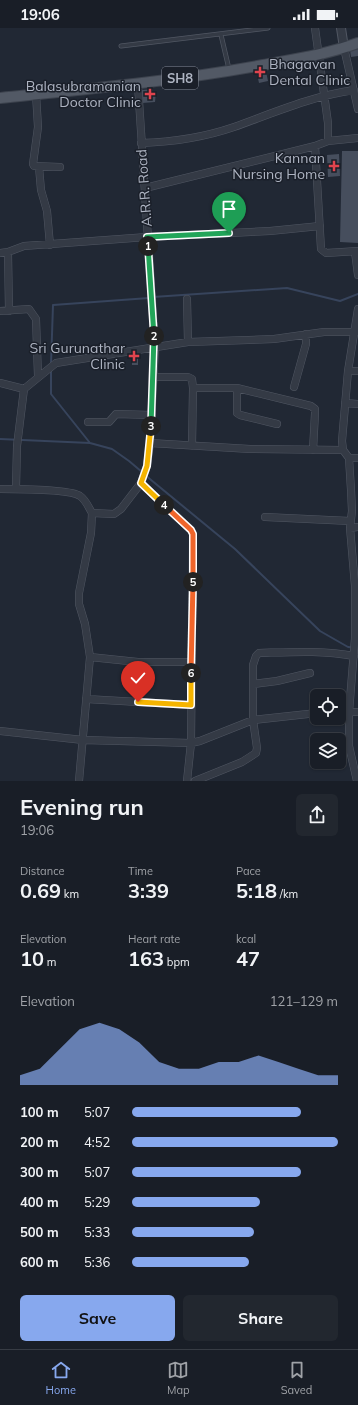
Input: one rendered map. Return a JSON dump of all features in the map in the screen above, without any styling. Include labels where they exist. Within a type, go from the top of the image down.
[{"type":"main road","name":"SH8","points":[[0,98],[138,85],[229,71],[344,48],[358,43]]},
{"type":"street","points":[[315,28],[328,141]]},
{"type":"street","points":[[341,28],[358,109]]},
{"type":"street","name":"A.R.R. Road","points":[[92,514],[114,514],[121,509],[141,481],[147,466],[150,443],[155,347],[138,85]]},
{"type":"street","points":[[141,143],[162,142],[210,134],[234,127],[285,108],[354,90]]},
{"type":"street","points":[[36,94],[38,127],[33,162],[34,166],[60,167]]},
{"type":"street","points":[[145,188],[316,146],[328,141],[358,138]]},
{"type":"street","points":[[316,146],[322,252],[356,252],[358,275]]},
{"type":"street","points":[[39,167],[41,190],[47,211],[50,245]]},
{"type":"street","points":[[9,311],[4,252],[16,248],[147,237],[270,231],[320,226]]},
{"type":"street","points":[[187,300],[188,342]]},
{"type":"street","points":[[0,311],[29,309],[36,319],[38,376]]},
{"type":"street","points":[[357,781],[355,756],[349,746],[349,712],[355,638],[356,586],[350,524],[355,511],[355,490],[349,458],[343,450],[342,442],[348,371],[356,332],[358,309]]},
{"type":"street","points":[[16,488],[17,446],[24,389],[56,362],[188,342],[274,339],[324,332],[356,332]]},
{"type":"street","points":[[294,387],[306,344],[306,334]]},
{"type":"street","points":[[348,371],[358,371]]},
{"type":"street","points":[[154,377],[190,377],[193,380],[192,446]]},
{"type":"street","points":[[0,383],[24,389]]},
{"type":"street","points":[[193,388],[237,388],[262,393],[313,407],[315,413],[313,450]]},
{"type":"street","points":[[237,388],[236,413],[240,416],[277,424]]},
{"type":"street","points":[[345,403],[358,404]]},
{"type":"street","points":[[88,422],[110,422],[114,415],[120,413],[152,415]]},
{"type":"street","points":[[150,443],[192,446],[343,450]]},
{"type":"street","points":[[349,458],[358,458]]},
{"type":"street","points":[[141,481],[191,530],[193,534],[191,743],[187,781]]},
{"type":"street","points":[[0,489],[16,488],[75,493],[84,499],[92,514],[91,533],[79,593],[79,604],[85,624],[90,657],[84,740],[79,781]]},
{"type":"street","points":[[265,517],[350,524],[358,528]]},
{"type":"street","points":[[195,781],[242,762],[256,753],[257,748],[253,720],[253,684],[254,660],[259,653],[312,651],[354,654]]},
{"type":"street","points":[[90,657],[138,662],[192,662]]},
{"type":"street","points":[[253,684],[277,681],[310,673]]},
{"type":"street","points":[[86,699],[191,705]]},
{"type":"street","points":[[349,712],[358,712]]},
{"type":"street","points":[[0,731],[84,740],[191,743],[200,741],[253,720],[310,714]]},
{"type":"lane","points":[[121,46],[221,35],[268,28]]},
{"type":"lane","points":[[221,35],[229,71]]},
{"type":"building","points":[[358,49],[358,56],[351,57],[350,50]]},
{"type":"building","points":[[265,67],[268,81],[259,83],[256,69]]},
{"type":"building","points":[[153,89],[153,93],[156,92],[155,102],[142,103],[142,90]]},
{"type":"building","points":[[342,151],[358,151],[358,243],[340,242]]},
{"type":"building","points":[[339,154],[340,176],[328,177],[327,155]]},
{"type":"building","points":[[132,354],[138,354],[138,365],[132,365]]},
{"type":"waterway","points":[[153,297],[287,288],[340,301],[358,294]]},
{"type":"waterway","points":[[51,364],[53,305],[149,298]]},
{"type":"waterway","points":[[51,370],[51,394],[90,443]]},
{"type":"waterway","points":[[0,439],[90,443],[112,449],[142,472]]},
{"type":"waterway","points":[[145,475],[235,549],[320,631],[348,647],[358,648]]},
{"type":"place","name":"Bhagavan Dental Clinic","points":[[260,72]]},
{"type":"place","name":"Balasubramanian Doctor Clinic","points":[[150,94]]},
{"type":"place","name":"Kannan Nursing Home","points":[[334,166]]},
{"type":"place","name":"Sri Gurunathar Clinic","points":[[134,356]]},
{"type":"route","points":[[138,702],[191,705],[193,534],[191,530],[141,483],[147,466],[150,443],[155,347],[147,237],[229,233]]}]
